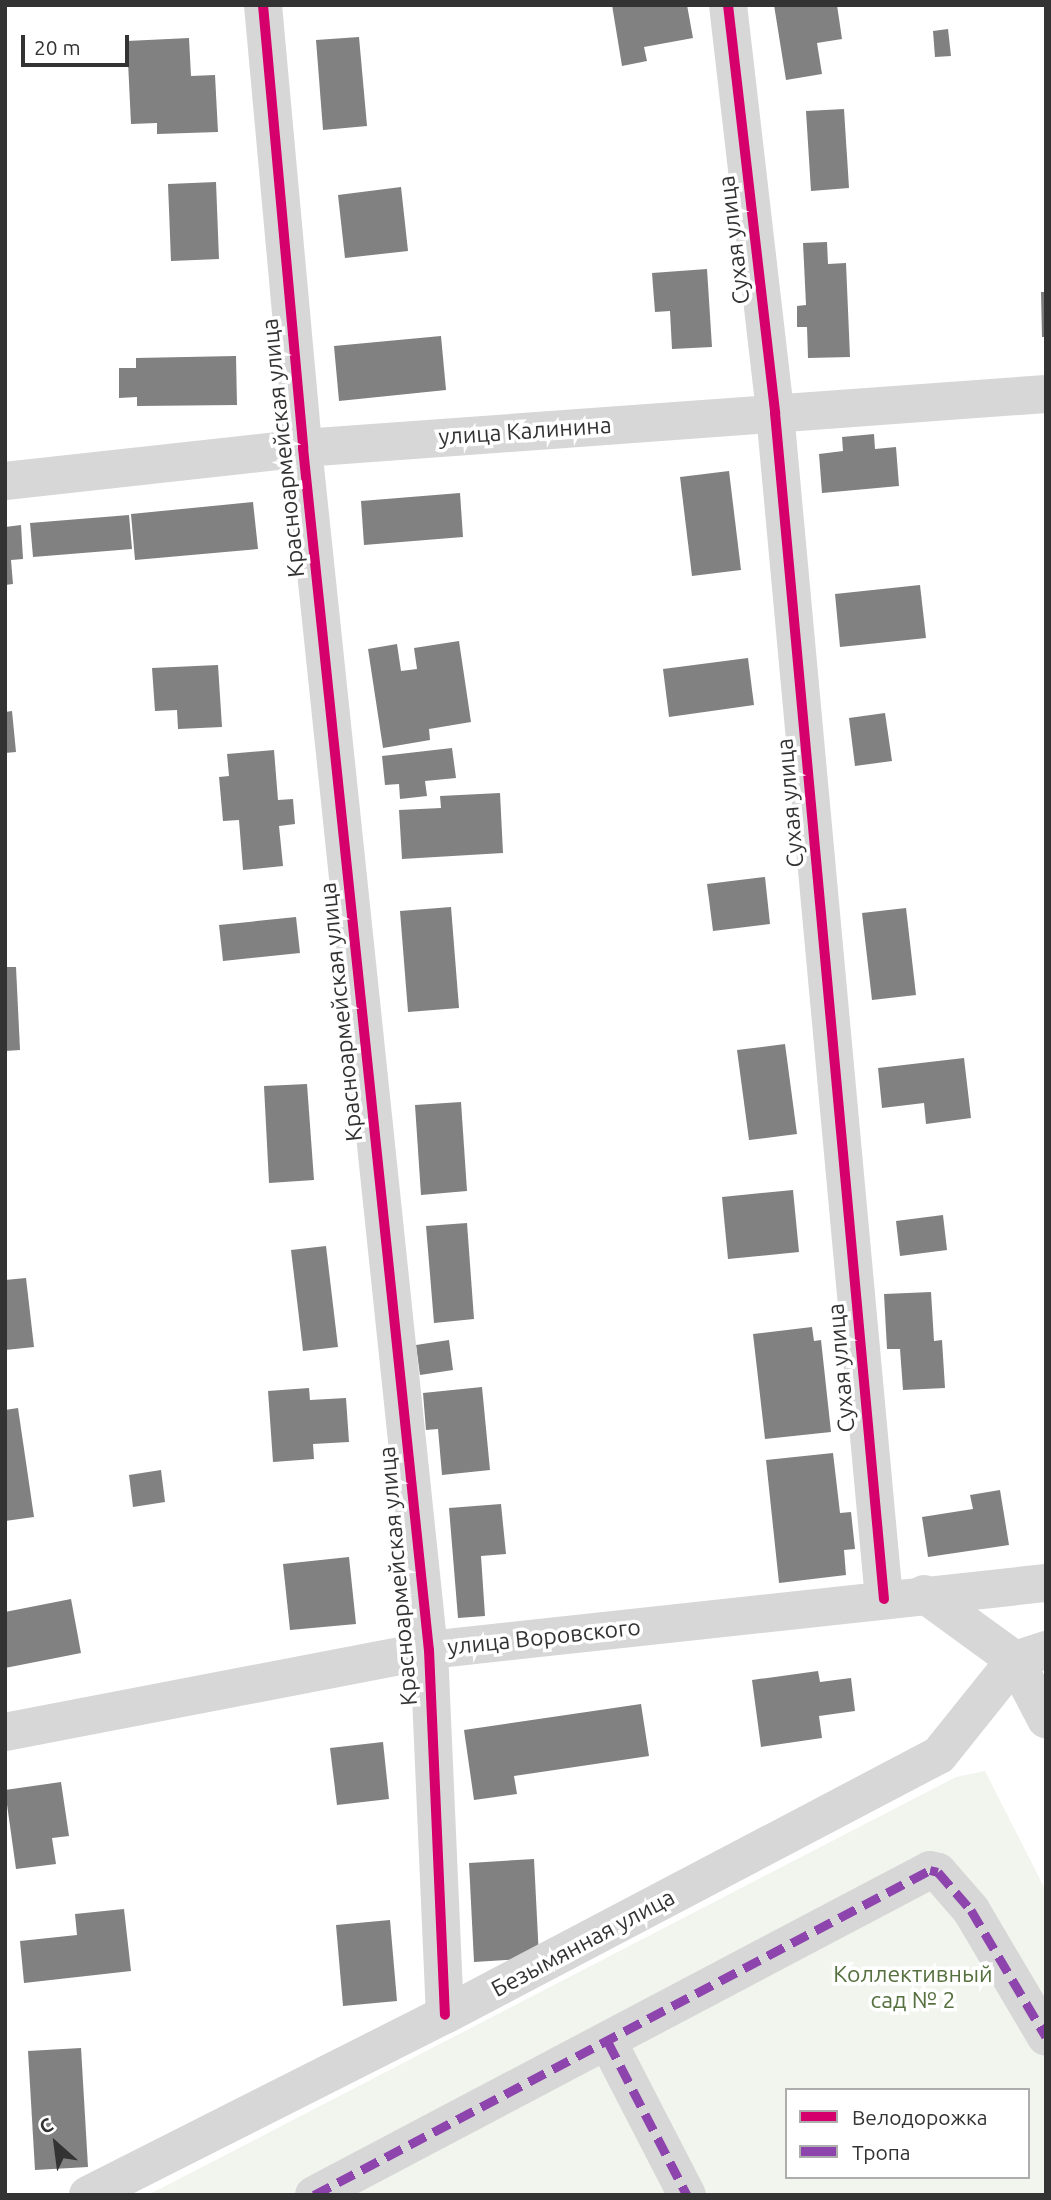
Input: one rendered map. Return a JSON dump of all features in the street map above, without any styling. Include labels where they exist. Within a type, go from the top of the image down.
[{"type":"street","name":"Красноармейская улица","points":[[263,5],[303,448],[429,1650],[445,2015]]},
{"type":"street","name":"Сухая улица","points":[[728,5],[775,413],[884,1599]]},
{"type":"street","name":"улица Калинина","points":[[5,481],[303,448],[1046,394]]},
{"type":"street","name":"улица Воровского","points":[[5,1732],[429,1650],[924,1594],[1046,1583]]},
{"type":"street","points":[[924,1594],[1030,1655],[1046,1719]]},
{"type":"street","name":"Безымянная улица","points":[[88,2195],[445,2015],[939,1755],[1030,1655]]},
{"type":"street","points":[[314,2195],[930,1870],[938,1872],[971,1910],[1046,2037]]},
{"type":"street","points":[[608,2042],[687,2195]]},
{"type":"green space","name":"Коллективный сад № 2","points":[[985,1771],[1046,1891],[1046,2195],[148,2195],[956,1777]]},
{"type":"building","points":[[612,5],[687,5],[693,38],[644,47],[647,61],[622,66]]},
{"type":"building","points":[[774,5],[837,5],[842,39],[817,43],[822,74],[786,80]]},
{"type":"building","points":[[948,29],[951,56],[935,57],[933,31]]},
{"type":"building","points":[[359,37],[367,126],[323,130],[316,40]]},
{"type":"building","points":[[189,38],[191,76],[215,75],[218,132],[157,134],[157,123],[131,124],[127,41]]},
{"type":"building","points":[[844,109],[849,188],[811,191],[806,111]]},
{"type":"building","points":[[216,182],[219,259],[171,261],[168,184]]},
{"type":"building","points":[[401,187],[408,251],[345,258],[338,195]]},
{"type":"building","points":[[827,242],[828,264],[846,263],[850,357],[808,358],[807,327],[797,327],[797,306],[806,305],[803,243]]},
{"type":"building","points":[[707,269],[712,347],[672,349],[670,311],[655,312],[652,273]]},
{"type":"building","points":[[1041,292],[1046,292],[1046,337],[1042,337]]},
{"type":"building","points":[[441,336],[446,390],[339,401],[334,346]]},
{"type":"building","points":[[236,356],[237,405],[137,406],[137,397],[119,398],[119,368],[136,368],[136,358]]},
{"type":"building","points":[[874,434],[875,449],[896,447],[899,486],[822,493],[819,454],[843,451],[842,437]]},
{"type":"building","points":[[729,471],[741,570],[692,576],[680,477]]},
{"type":"building","points":[[460,493],[463,537],[364,545],[361,501]]},
{"type":"building","points":[[253,502],[258,549],[135,560],[131,514]]},
{"type":"building","points":[[129,515],[132,549],[33,557],[30,523]]},
{"type":"building","points":[[21,525],[23,559],[11,560],[13,584],[5,585],[5,527]]},
{"type":"building","points":[[920,585],[926,638],[840,647],[835,594]]},
{"type":"building","points":[[459,641],[471,722],[429,729],[430,740],[383,748],[368,649],[397,644],[401,671],[417,669],[414,648]]},
{"type":"building","points":[[748,658],[754,705],[669,717],[663,669]]},
{"type":"building","points":[[218,665],[222,727],[178,729],[177,710],[155,711],[152,668]]},
{"type":"building","points":[[12,711],[16,752],[5,753],[5,712]]},
{"type":"building","points":[[885,713],[892,761],[855,766],[849,718]]},
{"type":"building","points":[[452,748],[456,778],[425,781],[427,796],[400,799],[399,784],[385,785],[382,756]]},
{"type":"building","points":[[274,750],[278,800],[293,799],[295,824],[279,826],[283,866],[243,870],[239,820],[223,821],[219,777],[229,776],[227,754]]},
{"type":"building","points":[[500,793],[503,853],[402,859],[399,810],[441,808],[440,796]]},
{"type":"building","points":[[765,877],[770,924],[713,931],[707,884]]},
{"type":"building","points":[[451,907],[459,1008],[408,1012],[400,911]]},
{"type":"building","points":[[906,908],[916,995],[872,1000],[862,913]]},
{"type":"building","points":[[296,917],[300,953],[223,961],[219,925]]},
{"type":"building","points":[[5,967],[16,967],[20,1050],[5,1051]]},
{"type":"building","points":[[785,1044],[797,1134],[749,1140],[737,1050]]},
{"type":"building","points":[[964,1058],[971,1118],[926,1124],[924,1103],[882,1108],[878,1068]]},
{"type":"building","points":[[307,1084],[314,1180],[269,1183],[264,1086]]},
{"type":"building","points":[[461,1102],[467,1191],[421,1195],[415,1105]]},
{"type":"building","points":[[793,1190],[799,1252],[728,1259],[722,1197]]},
{"type":"building","points":[[943,1215],[947,1250],[900,1256],[896,1221]]},
{"type":"building","points":[[467,1223],[474,1319],[434,1323],[426,1226]]},
{"type":"building","points":[[326,1246],[338,1347],[303,1351],[291,1250]]},
{"type":"building","points":[[26,1278],[34,1347],[5,1350],[5,1280]]},
{"type":"building","points":[[931,1292],[934,1341],[942,1340],[945,1388],[903,1390],[900,1349],[887,1349],[884,1294]]},
{"type":"building","points":[[812,1327],[814,1341],[821,1340],[831,1432],[765,1439],[753,1334]]},
{"type":"building","points":[[449,1340],[453,1370],[420,1375],[416,1345]]},
{"type":"building","points":[[482,1387],[490,1470],[442,1475],[438,1429],[426,1430],[423,1393]]},
{"type":"building","points":[[309,1388],[310,1400],[346,1398],[349,1442],[313,1444],[314,1459],[273,1462],[268,1391]]},
{"type":"building","points":[[18,1408],[34,1517],[5,1521],[5,1410]]},
{"type":"building","points":[[833,1453],[840,1513],[851,1512],[855,1549],[844,1550],[846,1575],[779,1583],[766,1460]]},
{"type":"building","points":[[161,1470],[165,1502],[133,1507],[129,1475]]},
{"type":"building","points":[[1000,1490],[1009,1545],[928,1557],[922,1517],[973,1509],[970,1495]]},
{"type":"building","points":[[501,1504],[506,1554],[481,1556],[485,1616],[458,1618],[449,1508]]},
{"type":"building","points":[[349,1557],[356,1624],[290,1630],[283,1564]]},
{"type":"building","points":[[71,1599],[81,1653],[5,1668],[5,1612]]},
{"type":"building","points":[[818,1671],[820,1682],[851,1678],[855,1711],[819,1716],[822,1738],[761,1747],[752,1680]]},
{"type":"building","points":[[641,1704],[649,1756],[514,1776],[517,1794],[474,1800],[464,1730]]},
{"type":"building","points":[[383,1742],[389,1799],[337,1805],[330,1748]]},
{"type":"building","points":[[61,1782],[69,1836],[52,1838],[56,1864],[16,1869],[5,1790]]},
{"type":"building","points":[[534,1859],[539,1958],[474,1962],[469,1863]]},
{"type":"building","points":[[124,1909],[131,1971],[24,1983],[20,1941],[77,1935],[75,1914]]},
{"type":"building","points":[[390,1920],[397,2001],[343,2006],[336,1925]]},
{"type":"building","points":[[81,2048],[88,2167],[35,2170],[28,2051]]},
{"type":"marked path","points":[[314,2195],[930,1870],[938,1872],[971,1910],[1046,2037]]},
{"type":"marked path","points":[[608,2042],[687,2195]]},
{"type":"cycle path","points":[[263,5],[303,448],[429,1650],[445,2015]]},
{"type":"cycle path","points":[[728,5],[775,413],[884,1599]]}]
